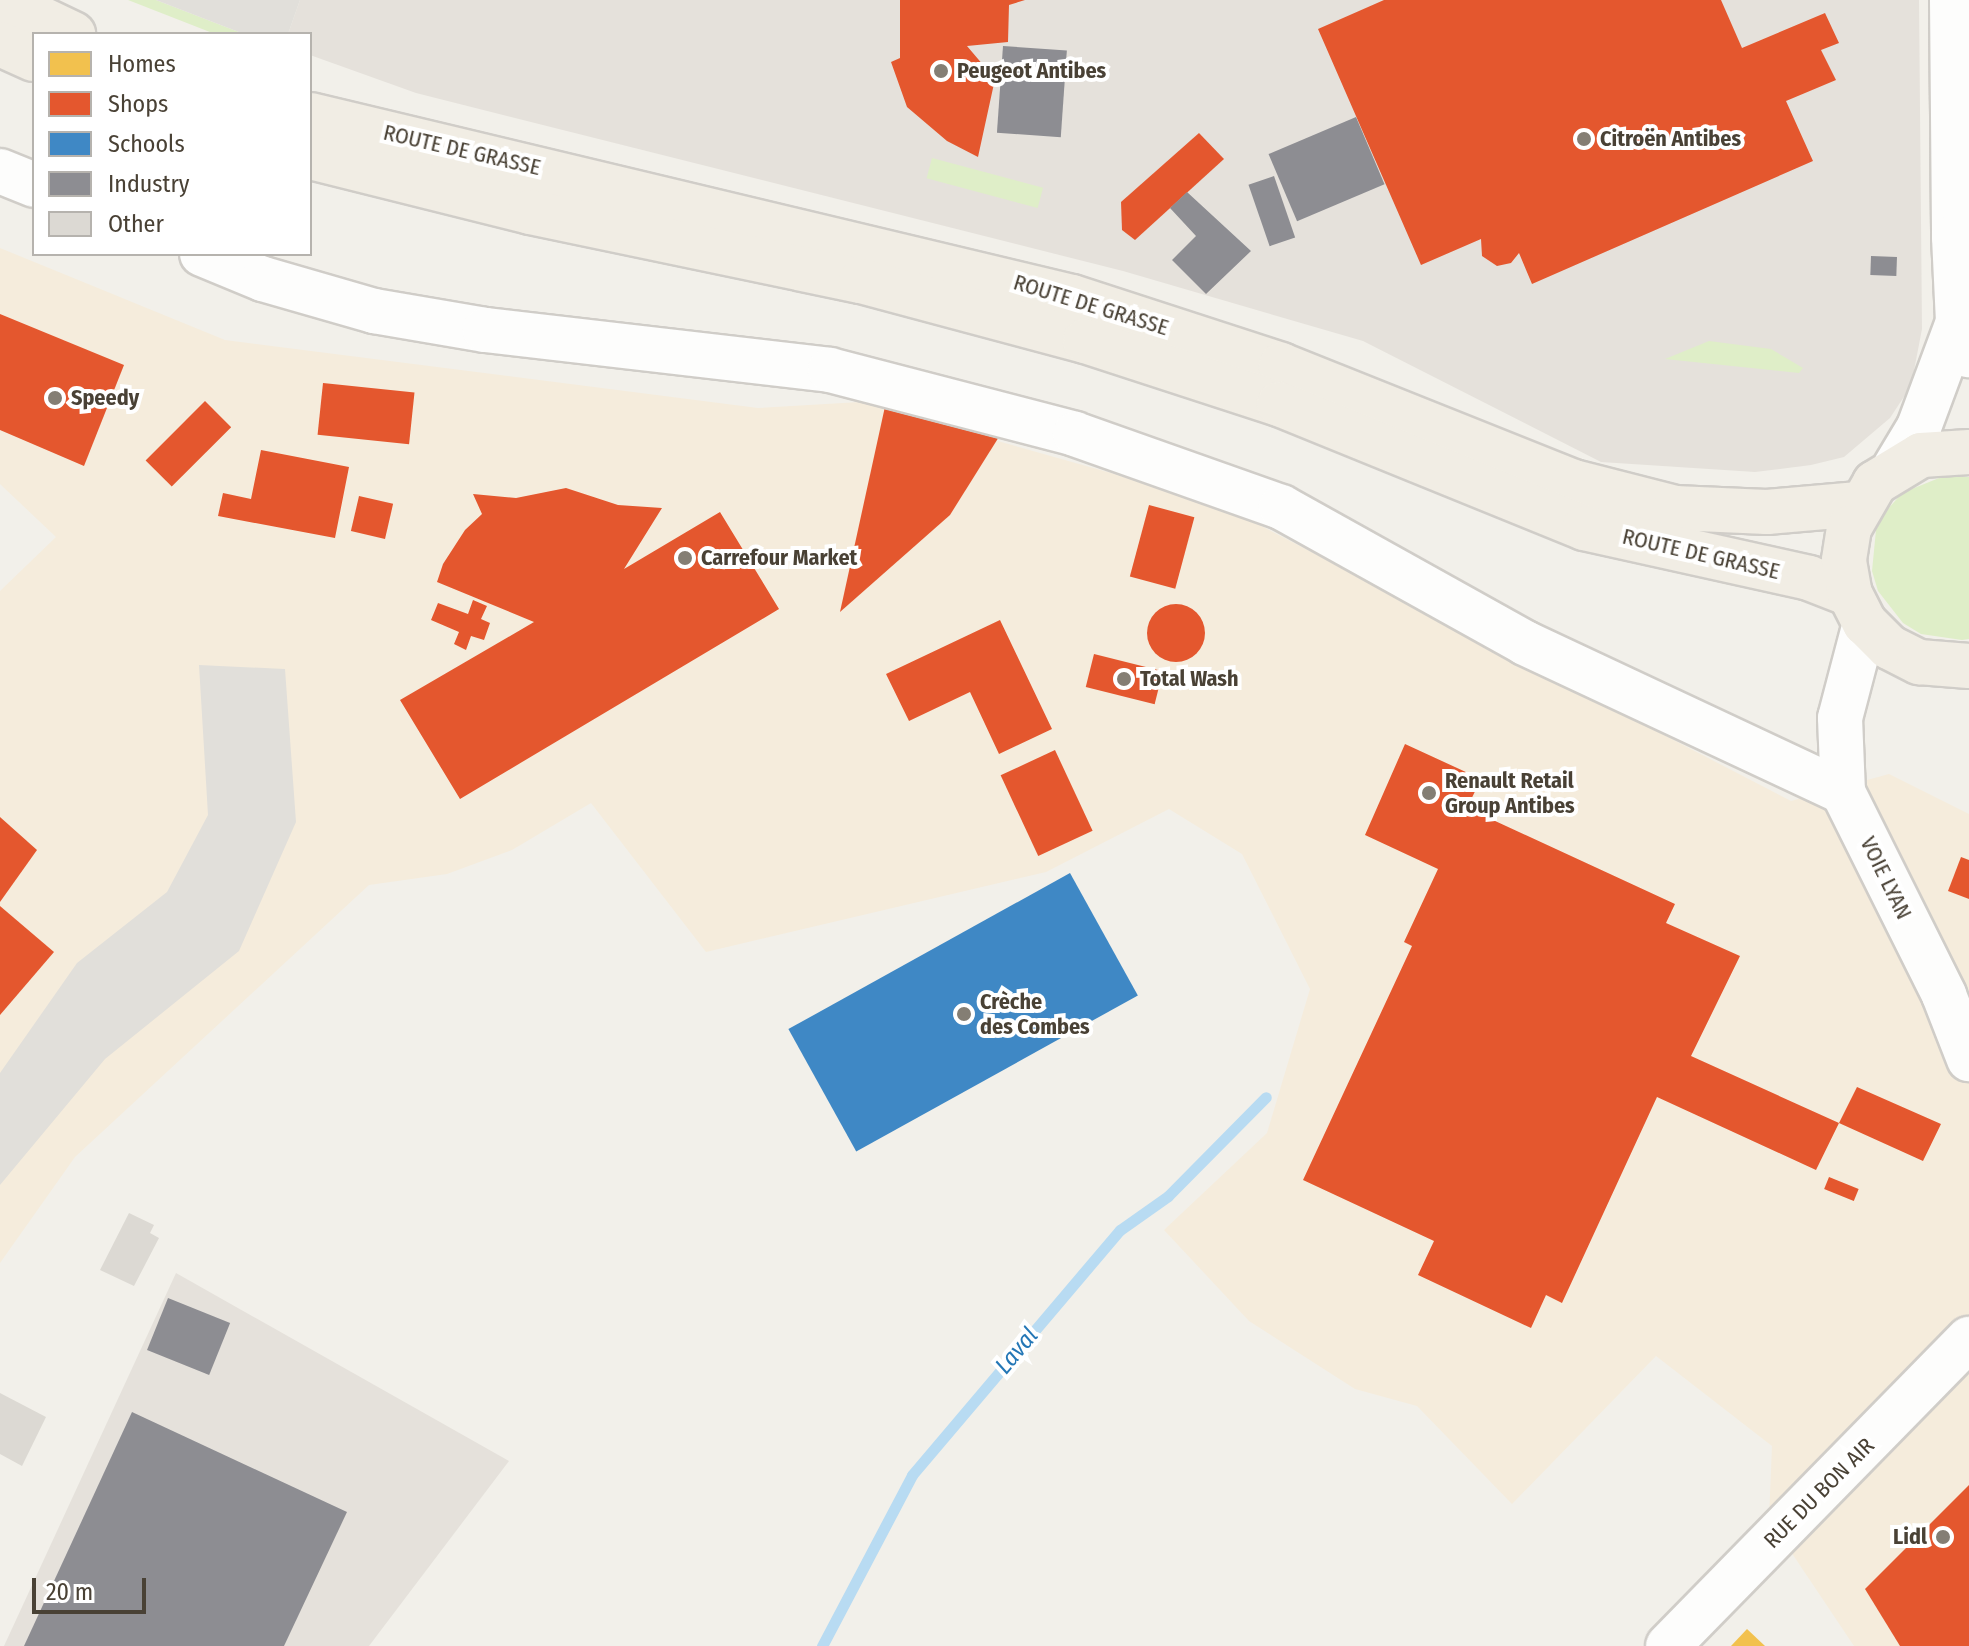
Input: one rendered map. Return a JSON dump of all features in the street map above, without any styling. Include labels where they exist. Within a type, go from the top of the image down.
[{"type":"main road","points":[[2,0],[69,32]]},
{"type":"main road","points":[[0,44],[32,58]]},
{"type":"main road","name":"ROUTE DE GRASSE","points":[[312,115],[1072,297],[1281,365],[1574,482],[1660,504],[1767,512],[1859,504]]},
{"type":"main road","name":"ROUTE DE GRASSE","points":[[312,158],[530,212],[861,281],[1085,341],[1279,404],[1584,528],[1809,578],[1858,608]]},
{"type":"main road","points":[[1969,452],[1921,455],[1895,467],[1859,504],[1844,561],[1858,608],[1889,647],[1919,662],[1969,666]]},
{"type":"street","points":[[1895,467],[1964,338],[1952,0]]},
{"type":"street","points":[[0,171],[32,184]]},
{"type":"street","points":[[207,256],[263,279],[374,311],[485,330],[830,370],[1075,434],[1281,507],[1515,638],[1843,792]]},
{"type":"street","name":"VOIE LYAN","points":[[1858,608],[1838,750],[1843,792],[1944,995],[1969,1059]]},
{"type":"street","points":[[1847,690],[1883,670],[1919,662]]},
{"type":"street","name":"RUE DU BON AIR","points":[[1668,1646],[1969,1339]]},
{"type":"shaded area","points":[[156,0],[300,0],[289,32],[239,32]]},
{"type":"shaded area","points":[[300,0],[1919,0],[1922,329],[1911,386],[1890,418],[1844,457],[1811,465],[1755,472],[1601,462],[1363,341],[1123,271],[416,93],[312,56],[312,32],[289,32]]},
{"type":"shaded area","points":[[0,248],[225,340],[758,408],[860,402],[1111,473],[1240,515],[1791,801],[1889,774],[1969,814],[1969,1646],[1854,1646],[1769,1519],[1772,1446],[1656,1356],[1512,1504],[1417,1406],[1355,1389],[1249,1321],[1164,1230],[1267,1133],[1310,989],[1242,854],[1169,809],[1046,872],[706,952],[591,803],[512,850],[447,874],[369,885],[75,1157],[0,1263],[0,591],[56,537],[0,484]]},
{"type":"shaded area","points":[[199,665],[285,669],[296,822],[239,951],[105,1059],[0,1185],[0,1073],[77,963],[167,892],[208,815]]},
{"type":"shaded area","points":[[176,1273],[509,1461],[369,1646],[4,1646]]},
{"type":"green space","points":[[128,0],[156,0],[239,32],[210,32]]},
{"type":"green space","points":[[932,158],[1043,188],[1038,208],[927,178]]},
{"type":"green space","points":[[1709,341],[1771,349],[1803,368],[1799,373],[1665,359]]},
{"type":"green space","points":[[1944,476],[1969,477],[1969,639],[1962,640],[1921,634],[1903,623],[1878,591],[1872,571],[1876,530],[1887,510],[1902,493]]},
{"type":"building: Homes","points":[[1747,1629],[1765,1646],[1731,1646]]},
{"type":"building: Shops","name":"Peugeot Antibes","points":[[900,0],[1025,0],[1009,5],[1008,42],[967,46],[995,79],[978,157],[947,141],[907,107],[891,62],[900,58]]},
{"type":"building: Shops","name":"Citroën Antibes","points":[[1384,0],[1721,0],[1742,48],[1825,13],[1839,43],[1821,50],[1836,80],[1786,101],[1813,161],[1532,284],[1519,253],[1511,263],[1497,266],[1482,256],[1481,239],[1421,265],[1318,29]]},
{"type":"building: Shops","points":[[1199,133],[1224,159],[1135,240],[1122,230],[1121,202]]},
{"type":"building: Shops","name":"Speedy","points":[[0,314],[124,365],[84,466],[0,430]]},
{"type":"building: Shops","points":[[323,383],[414,393],[409,444],[318,435]]},
{"type":"building: Shops","points":[[205,401],[231,427],[172,487],[146,460]]},
{"type":"building: Shops","points":[[886,402],[1002,432],[950,515],[840,612]]},
{"type":"building: Shops","points":[[261,450],[349,467],[335,538],[218,516],[223,493],[251,499]]},
{"type":"building: Shops","points":[[566,488],[618,505],[662,508],[624,569],[720,512],[779,609],[460,799],[400,700],[534,622],[437,582],[443,564],[465,530],[482,514],[473,494],[516,498]]},
{"type":"building: Shops","points":[[359,496],[393,504],[385,539],[351,531]]},
{"type":"building: Shops","points":[[1149,505],[1194,517],[1175,589],[1130,576]]},
{"type":"building: Shops","points":[[473,600],[487,606],[481,619],[490,623],[484,640],[471,636],[466,650],[454,644],[459,632],[431,620],[438,603],[468,614]]},
{"type":"building: Shops","points":[[1176,604],[1196,613],[1205,633],[1196,653],[1176,662],[1156,653],[1147,633],[1156,613]]},
{"type":"building: Shops","points":[[1000,620],[1052,729],[999,754],[970,692],[909,721],[886,674]]},
{"type":"building: Shops","name":"Total Wash","points":[[1094,654],[1163,671],[1155,704],[1086,687]]},
{"type":"building: Shops","points":[[1405,744],[1481,779],[1467,808],[1675,904],[1666,923],[1740,956],[1691,1056],[1839,1123],[1816,1170],[1657,1097],[1562,1303],[1546,1295],[1531,1328],[1418,1275],[1434,1241],[1303,1180],[1412,946],[1404,942],[1438,869],[1365,835]]},
{"type":"building: Shops","points":[[1055,750],[1093,831],[1038,856],[1001,775]]},
{"type":"building: Shops","points":[[0,817],[37,850],[0,902]]},
{"type":"building: Shops","points":[[1961,857],[1969,860],[1969,899],[1948,891]]},
{"type":"building: Shops","points":[[0,906],[54,952],[0,1015]]},
{"type":"building: Shops","points":[[1857,1087],[1941,1124],[1923,1161],[1839,1123]]},
{"type":"building: Shops","points":[[1829,1177],[1859,1189],[1854,1201],[1824,1189]]},
{"type":"building: Shops","name":"Lidl","points":[[1969,1485],[1969,1646],[1900,1646],[1865,1589]]},
{"type":"building: Schools","name":"Crèche des Combes","points":[[1070,873],[1138,995],[856,1152],[788,1029]]},
{"type":"building: Industry","points":[[1003,46],[1067,50],[1061,137],[997,133]]},
{"type":"building: Industry","points":[[1356,117],[1385,184],[1297,221],[1269,154]]},
{"type":"building: Industry","points":[[1274,176],[1295,237],[1270,246],[1248,185]]},
{"type":"building: Industry","points":[[1187,192],[1251,251],[1206,294],[1172,260],[1196,236],[1170,208]]},
{"type":"building: Industry","points":[[1871,256],[1897,257],[1896,276],[1870,275]]},
{"type":"building: Industry","points":[[168,1298],[230,1323],[209,1375],[147,1350]]},
{"type":"building: Industry","points":[[132,1412],[347,1512],[284,1646],[24,1646]]},
{"type":"building: Other","points":[[129,1213],[154,1225],[150,1233],[159,1238],[134,1286],[100,1270]]},
{"type":"building: Other","points":[[0,1393],[46,1417],[22,1466],[0,1454]]},
{"type":"waterway","name":"Laval","points":[[822,1646],[912,1475],[1120,1230],[1168,1196],[1266,1097]]},
{"type":"place","name":"Peugeot Antibes","points":[[941,71]]},
{"type":"place","name":"Citroën Antibes","points":[[1584,139]]},
{"type":"place","name":"Speedy","points":[[55,398]]},
{"type":"place","name":"Carrefour Market","points":[[685,558]]},
{"type":"place","name":"Total Wash","points":[[1124,679]]},
{"type":"place","name":"Renault Retail Group Antibes","points":[[1429,793]]},
{"type":"place","name":"Crèche des Combes","points":[[964,1014]]},
{"type":"place","name":"Lidl","points":[[1943,1537]]}]
